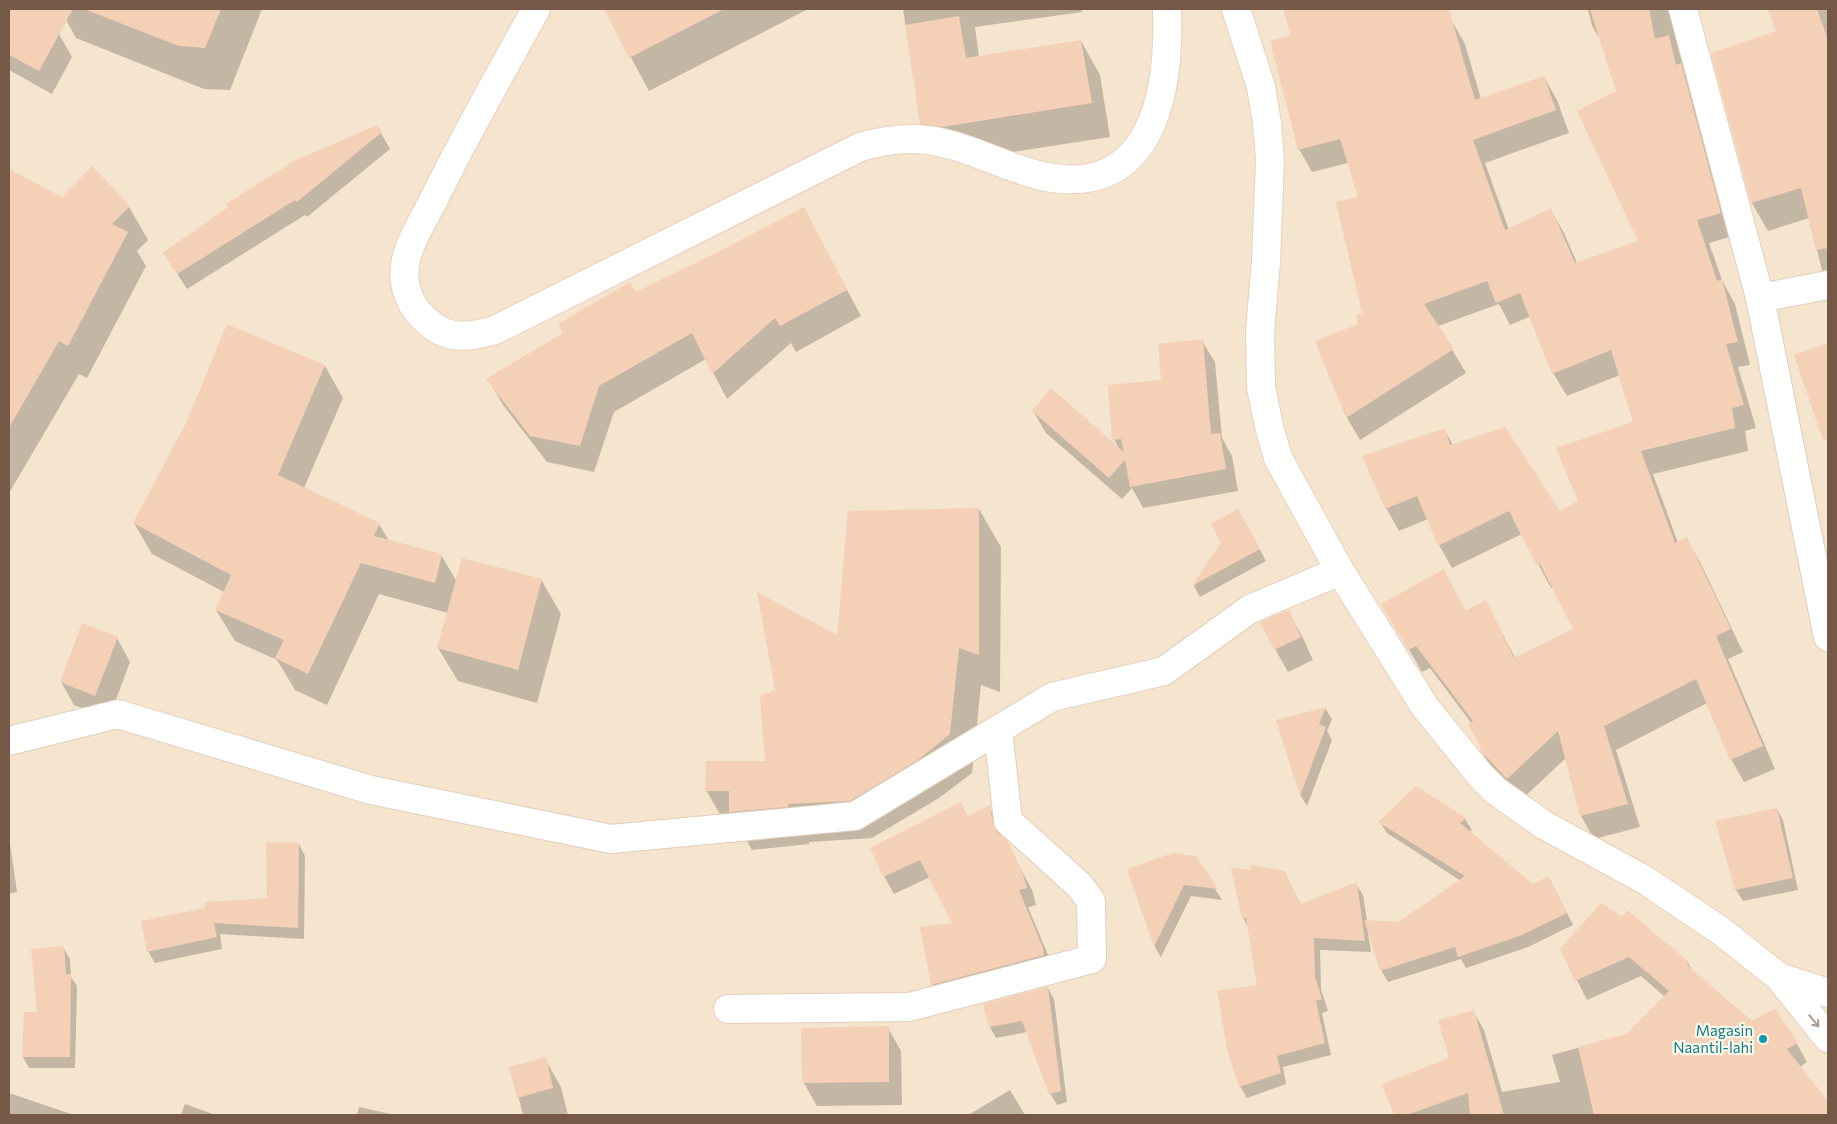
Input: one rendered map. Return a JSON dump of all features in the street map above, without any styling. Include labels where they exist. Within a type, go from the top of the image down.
[{"type":"street","points":[[536,9],[448,171],[411,246],[405,264],[404,279],[412,305],[430,325],[440,331],[456,336],[471,337],[495,330],[860,147],[896,140],[928,140],[949,145],[1043,176],[1065,179],[1083,179],[1116,167],[1135,152],[1148,132],[1159,104],[1166,66],[1167,9]]},
{"type":"street","points":[[1236,9],[1261,87],[1268,123],[1270,160],[1266,262],[1260,331],[1262,387],[1267,418],[1278,458],[1340,571],[1425,708],[1496,791],[1544,825],[1645,880],[1721,931],[1779,977],[1828,1038]]},
{"type":"street","points":[[1683,9],[1760,298],[1828,638]]},
{"type":"street","points":[[1760,298],[1828,285]]},
{"type":"street","points":[[9,741],[118,714],[371,790],[611,839],[855,816],[1052,697],[1164,671],[1250,609],[1340,571]]},
{"type":"street","points":[[728,1009],[909,1007],[1092,960],[1091,901],[1079,885],[1008,821],[998,730]]},
{"type":"street","points":[[1779,977],[1828,994]]},
{"type":"shaded area","points":[[9,9],[1828,9],[1828,1115],[9,1115]]},
{"type":"building","points":[[9,9],[73,9],[39,71],[9,55]]},
{"type":"building","points":[[89,9],[221,9],[205,48],[179,46],[89,11]]},
{"type":"building","points":[[604,9],[724,9],[629,58]]},
{"type":"building","points":[[1283,9],[1449,9],[1475,100],[1544,76],[1556,110],[1473,140],[1505,230],[1551,208],[1575,263],[1638,241],[1577,111],[1616,91],[1590,9],[1649,9],[1655,39],[1669,35],[1676,65],[1681,63],[1721,213],[1697,220],[1717,281],[1722,279],[1738,342],[1726,344],[1744,405],[1732,408],[1735,428],[1641,451],[1675,543],[1687,537],[1731,629],[1716,636],[1763,746],[1730,760],[1696,679],[1604,726],[1628,804],[1580,816],[1558,731],[1507,779],[1480,750],[1481,748],[1468,724],[1473,721],[1416,646],[1408,650],[1381,604],[1444,569],[1465,611],[1486,600],[1514,658],[1573,629],[1540,564],[1537,566],[1509,511],[1438,546],[1417,496],[1385,509],[1362,456],[1445,428],[1450,445],[1505,427],[1560,511],[1578,501],[1556,448],[1633,422],[1611,350],[1552,374],[1520,293],[1496,303],[1487,281],[1424,304],[1454,349],[1346,418],[1315,341],[1358,324],[1356,316],[1362,313],[1336,202],[1358,197],[1340,139],[1298,150],[1270,41],[1291,35]]},
{"type":"building","points":[[1768,9],[1817,9],[1828,40],[1828,248],[1816,250],[1801,188],[1751,203],[1711,53],[1776,31]]},
{"type":"building","points":[[959,16],[966,58],[1081,40],[1092,103],[942,127],[920,124],[905,25]]},
{"type":"building","points":[[377,125],[382,132],[297,202],[295,200],[177,274],[163,253],[228,207],[226,204],[294,161]]},
{"type":"building","points":[[92,166],[130,206],[112,224],[128,232],[68,346],[59,341],[9,428],[9,169],[62,197]]},
{"type":"building","points":[[804,207],[847,290],[780,326],[775,318],[712,374],[692,333],[599,386],[580,446],[530,436],[486,379],[563,333],[558,324],[630,282],[636,292]]},
{"type":"building","points":[[227,324],[325,365],[278,475],[380,523],[374,536],[442,554],[435,583],[361,563],[308,674],[275,658],[284,640],[215,610],[231,575],[133,523],[186,423]]},
{"type":"building","points":[[1203,339],[1211,434],[1220,433],[1226,469],[1130,487],[1125,460],[1109,478],[1032,411],[1051,388],[1124,452],[1121,439],[1112,440],[1108,385],[1161,380],[1158,344]]},
{"type":"building","points":[[1828,343],[1828,439],[1823,440],[1794,355]]},
{"type":"building","points":[[979,508],[979,655],[959,648],[950,734],[918,760],[850,801],[788,804],[788,807],[729,812],[729,791],[705,791],[706,761],[765,761],[760,696],[775,690],[757,592],[837,635],[848,511]]},
{"type":"building","points":[[1238,509],[1260,549],[1192,586],[1221,543],[1211,524]]},
{"type":"building","points":[[462,558],[542,579],[518,670],[437,648]]},
{"type":"building","points":[[1289,610],[1301,637],[1274,650],[1260,622]]},
{"type":"building","points":[[82,623],[118,637],[95,696],[60,682]]},
{"type":"building","points":[[1326,707],[1319,724],[1326,727],[1300,796],[1276,720]]},
{"type":"building","points":[[1416,786],[1466,818],[1460,823],[1533,884],[1549,876],[1567,913],[1522,935],[1458,957],[1455,947],[1380,971],[1364,920],[1399,922],[1465,876],[1378,822]]},
{"type":"building","points":[[961,802],[968,816],[990,805],[993,823],[998,833],[1008,842],[1022,871],[1027,888],[1019,890],[1043,948],[1044,955],[931,985],[920,927],[952,923],[920,860],[883,877],[870,848]]},
{"type":"building","points":[[1777,808],[1793,878],[1735,890],[1715,821]]},
{"type":"building","points":[[266,842],[299,843],[298,928],[214,923],[217,937],[147,952],[141,921],[205,908],[205,902],[267,898]]},
{"type":"building","points":[[1173,853],[1196,856],[1218,889],[1184,885],[1154,947],[1127,869]]},
{"type":"building","points":[[1251,865],[1285,871],[1300,904],[1357,882],[1365,941],[1314,938],[1315,977],[1322,999],[1316,1001],[1325,1043],[1277,1056],[1281,1073],[1239,1087],[1227,1049],[1217,991],[1257,985],[1246,918],[1242,919],[1231,867],[1250,870]]},
{"type":"building","points":[[1601,903],[1622,917],[1627,910],[1689,962],[1687,965],[1752,1021],[1775,1009],[1798,1043],[1787,1049],[1828,1101],[1828,1115],[1594,1115],[1578,1047],[1626,1034],[1669,991],[1629,957],[1575,981],[1560,949]]},
{"type":"building","points":[[64,946],[66,974],[71,974],[70,1057],[22,1057],[24,1012],[37,1012],[31,949]]},
{"type":"building","points":[[1048,987],[1061,1091],[1049,1094],[1022,1021],[989,1027],[983,1004]]},
{"type":"building","points":[[1474,1010],[1504,1115],[1470,1115],[1468,1093],[1407,1115],[1394,1115],[1382,1084],[1449,1058],[1438,1020]]},
{"type":"building","points":[[889,1026],[889,1082],[802,1083],[801,1028]]},
{"type":"building","points":[[546,1057],[553,1088],[517,1098],[509,1067]]},
{"type":"place","name":"Magasin Naantil-lahi","points":[[1763,1039]]}]
